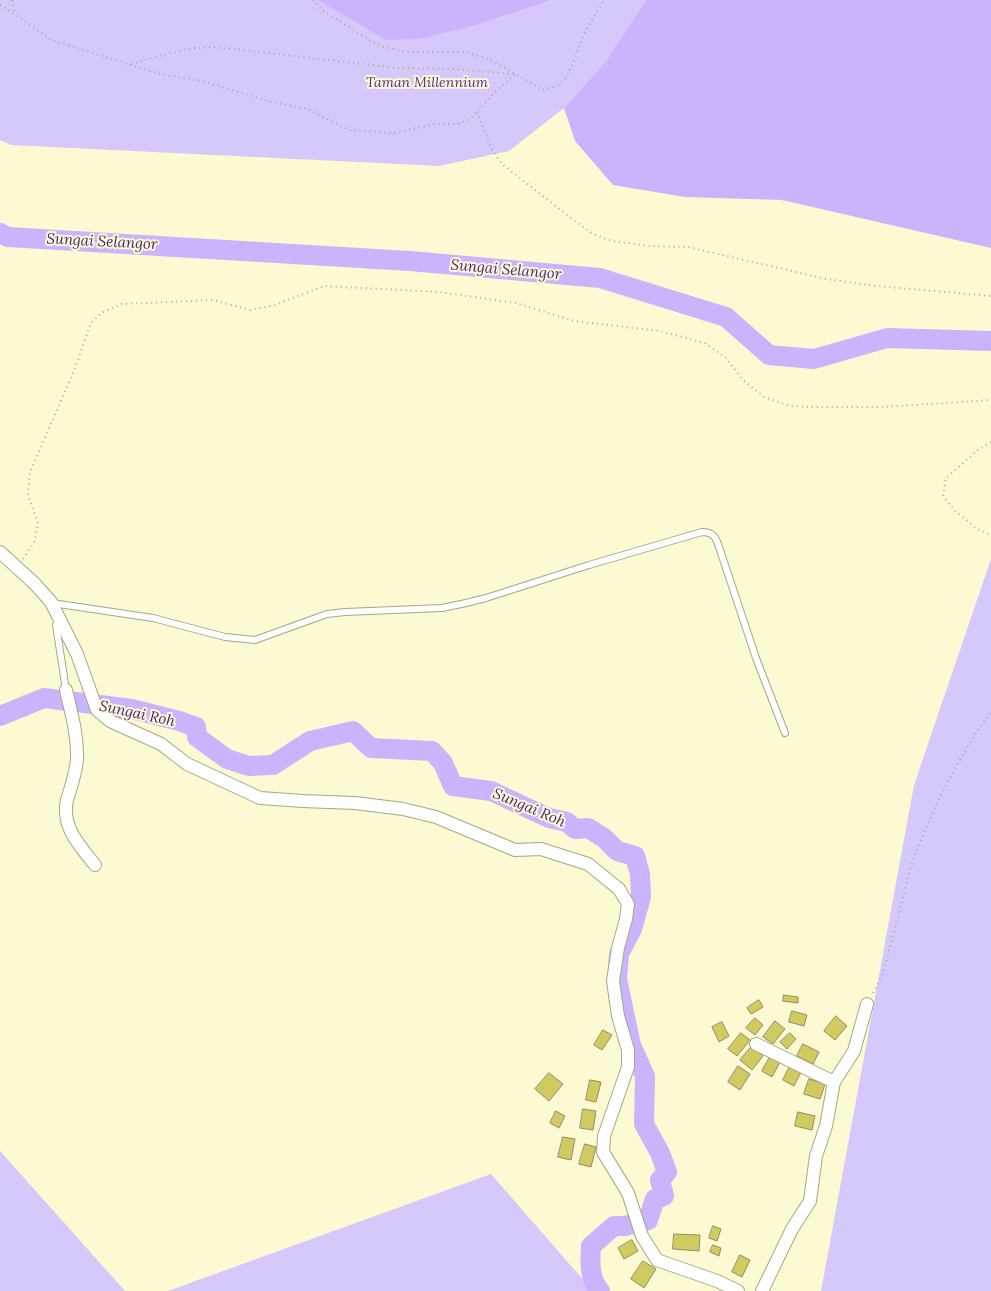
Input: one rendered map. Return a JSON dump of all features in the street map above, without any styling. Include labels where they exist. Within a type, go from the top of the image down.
[{"type":"street","points":[[0,552],[18,567],[51,602],[77,654],[97,710],[110,721],[161,744],[187,764],[260,798],[355,802],[402,809],[436,817],[515,850],[541,849],[588,864],[619,889],[628,904],[613,981],[618,1016],[628,1050],[628,1067],[604,1136],[603,1152],[628,1193],[642,1236],[657,1260],[717,1281],[738,1291]]},
{"type":"street","points":[[66,690],[77,748],[77,760],[66,805],[66,818],[73,836],[95,865]]},
{"type":"street","points":[[762,1291],[792,1229],[810,1201],[816,1156],[826,1126],[834,1082],[854,1050],[867,1004]]},
{"type":"street","points":[[756,1044],[834,1082]]},
{"type":"lane","points":[[51,602],[153,618],[225,637],[255,640],[327,614],[442,608],[466,604],[589,565],[702,532],[708,532],[716,537],[720,546],[756,658],[785,733]]},
{"type":"lane","points":[[58,616],[56,625],[66,690]]},
{"type":"path","points":[[12,0],[15,14]]},
{"type":"path","points":[[313,0],[322,11],[379,46],[408,52],[466,52],[491,60],[543,90],[557,86],[568,76],[586,30],[604,0]]},
{"type":"path","points":[[0,5],[51,40],[160,74],[202,81],[272,102],[308,109],[349,130],[394,134],[434,124],[458,124],[471,119],[492,95],[515,74]]},
{"type":"path","points":[[130,64],[183,49],[215,47],[398,68],[451,69],[515,74]]},
{"type":"path","points":[[477,112],[491,148],[502,164],[593,234],[612,241],[648,246],[688,247],[826,279],[877,286],[991,296]]},
{"type":"path","points":[[18,567],[35,541],[38,523],[28,495],[30,472],[74,371],[91,323],[101,313],[122,304],[213,300],[250,310],[275,305],[324,286],[439,292],[516,303],[574,321],[660,331],[705,343],[726,358],[743,380],[764,397],[790,406],[881,408],[991,400]]},
{"type":"path","points":[[991,442],[978,450],[946,478],[943,496],[955,512],[977,529],[991,535]]},
{"type":"path","points":[[867,1004],[883,974],[913,859],[935,807],[955,768],[991,712]]},
{"type":"green space","name":"Taman Millennium","points":[[0,0],[646,0],[605,62],[564,108],[509,151],[439,166],[11,145],[0,140]]},
{"type":"green space","points":[[991,559],[991,1291],[821,1291],[914,785]]},
{"type":"green space","points":[[0,1151],[125,1291],[0,1291]]},
{"type":"green space","points":[[491,1174],[593,1291],[168,1291]]},
{"type":"shaded area","points":[[318,0],[551,0],[469,27],[419,39],[386,40]]},
{"type":"shaded area","points":[[646,0],[991,0],[991,248],[782,200],[685,197],[613,185],[575,141],[564,108],[605,62]]},
{"type":"building","points":[[784,995],[798,997],[798,1003],[783,1001]]},
{"type":"building","points":[[759,1000],[763,1007],[751,1014],[747,1008]]},
{"type":"building","points":[[792,1011],[807,1015],[804,1026],[789,1022]]},
{"type":"building","points":[[836,1016],[847,1026],[835,1040],[824,1031]]},
{"type":"building","points":[[755,1018],[763,1025],[755,1035],[746,1028]]},
{"type":"building","points":[[775,1021],[785,1029],[773,1044],[763,1037]]},
{"type":"building","points":[[722,1022],[729,1036],[719,1042],[712,1027]]},
{"type":"building","points":[[603,1030],[612,1035],[602,1050],[594,1045]]},
{"type":"building","points":[[741,1033],[750,1040],[737,1056],[728,1049]]},
{"type":"building","points":[[790,1033],[796,1039],[787,1049],[780,1042]]},
{"type":"building","points":[[803,1044],[819,1052],[813,1064],[797,1056]]},
{"type":"building","points":[[752,1046],[763,1056],[752,1070],[740,1060]]},
{"type":"building","points":[[770,1057],[780,1062],[772,1077],[762,1071]]},
{"type":"building","points":[[738,1066],[750,1074],[740,1090],[728,1082]]},
{"type":"building","points":[[790,1066],[801,1072],[794,1086],[783,1080]]},
{"type":"building","points":[[549,1073],[563,1084],[549,1101],[535,1089]]},
{"type":"building","points":[[809,1079],[825,1084],[820,1099],[804,1094]]},
{"type":"building","points":[[590,1080],[601,1082],[596,1102],[586,1100]]},
{"type":"building","points":[[583,1109],[596,1111],[593,1130],[580,1128]]},
{"type":"building","points":[[556,1111],[565,1116],[559,1128],[550,1123]]},
{"type":"building","points":[[798,1112],[815,1116],[812,1130],[795,1126]]},
{"type":"building","points":[[563,1137],[575,1139],[571,1160],[558,1157]]},
{"type":"building","points":[[585,1144],[596,1147],[591,1167],[579,1164]]},
{"type":"building","points":[[713,1226],[721,1229],[717,1241],[709,1238]]},
{"type":"building","points":[[674,1234],[700,1235],[699,1251],[673,1249]]},
{"type":"building","points":[[632,1240],[638,1251],[624,1259],[618,1248]]},
{"type":"building","points":[[713,1245],[721,1248],[719,1256],[710,1252]]},
{"type":"building","points":[[740,1255],[750,1260],[742,1277],[732,1272]]},
{"type":"building","points":[[643,1261],[656,1269],[644,1288],[631,1279]]},
{"type":"waterway","name":"Sungai Selangor","points":[[0,233],[8,237],[410,261],[600,278],[726,317],[769,355],[814,359],[887,338],[991,341]]},
{"type":"waterway","name":"Sungai Roh","points":[[0,716],[44,698],[132,709],[196,727],[197,737],[227,759],[249,766],[273,765],[310,741],[353,731],[371,748],[432,751],[443,763],[453,786],[491,791],[549,818],[567,822],[575,829],[588,828],[604,838],[617,851],[635,856],[640,874],[641,897],[632,929],[619,954],[617,979],[631,1045],[645,1076],[644,1124],[660,1153],[667,1172],[660,1180],[664,1196],[655,1199],[648,1220],[625,1226],[614,1226],[591,1246],[592,1275],[600,1291]]}]
